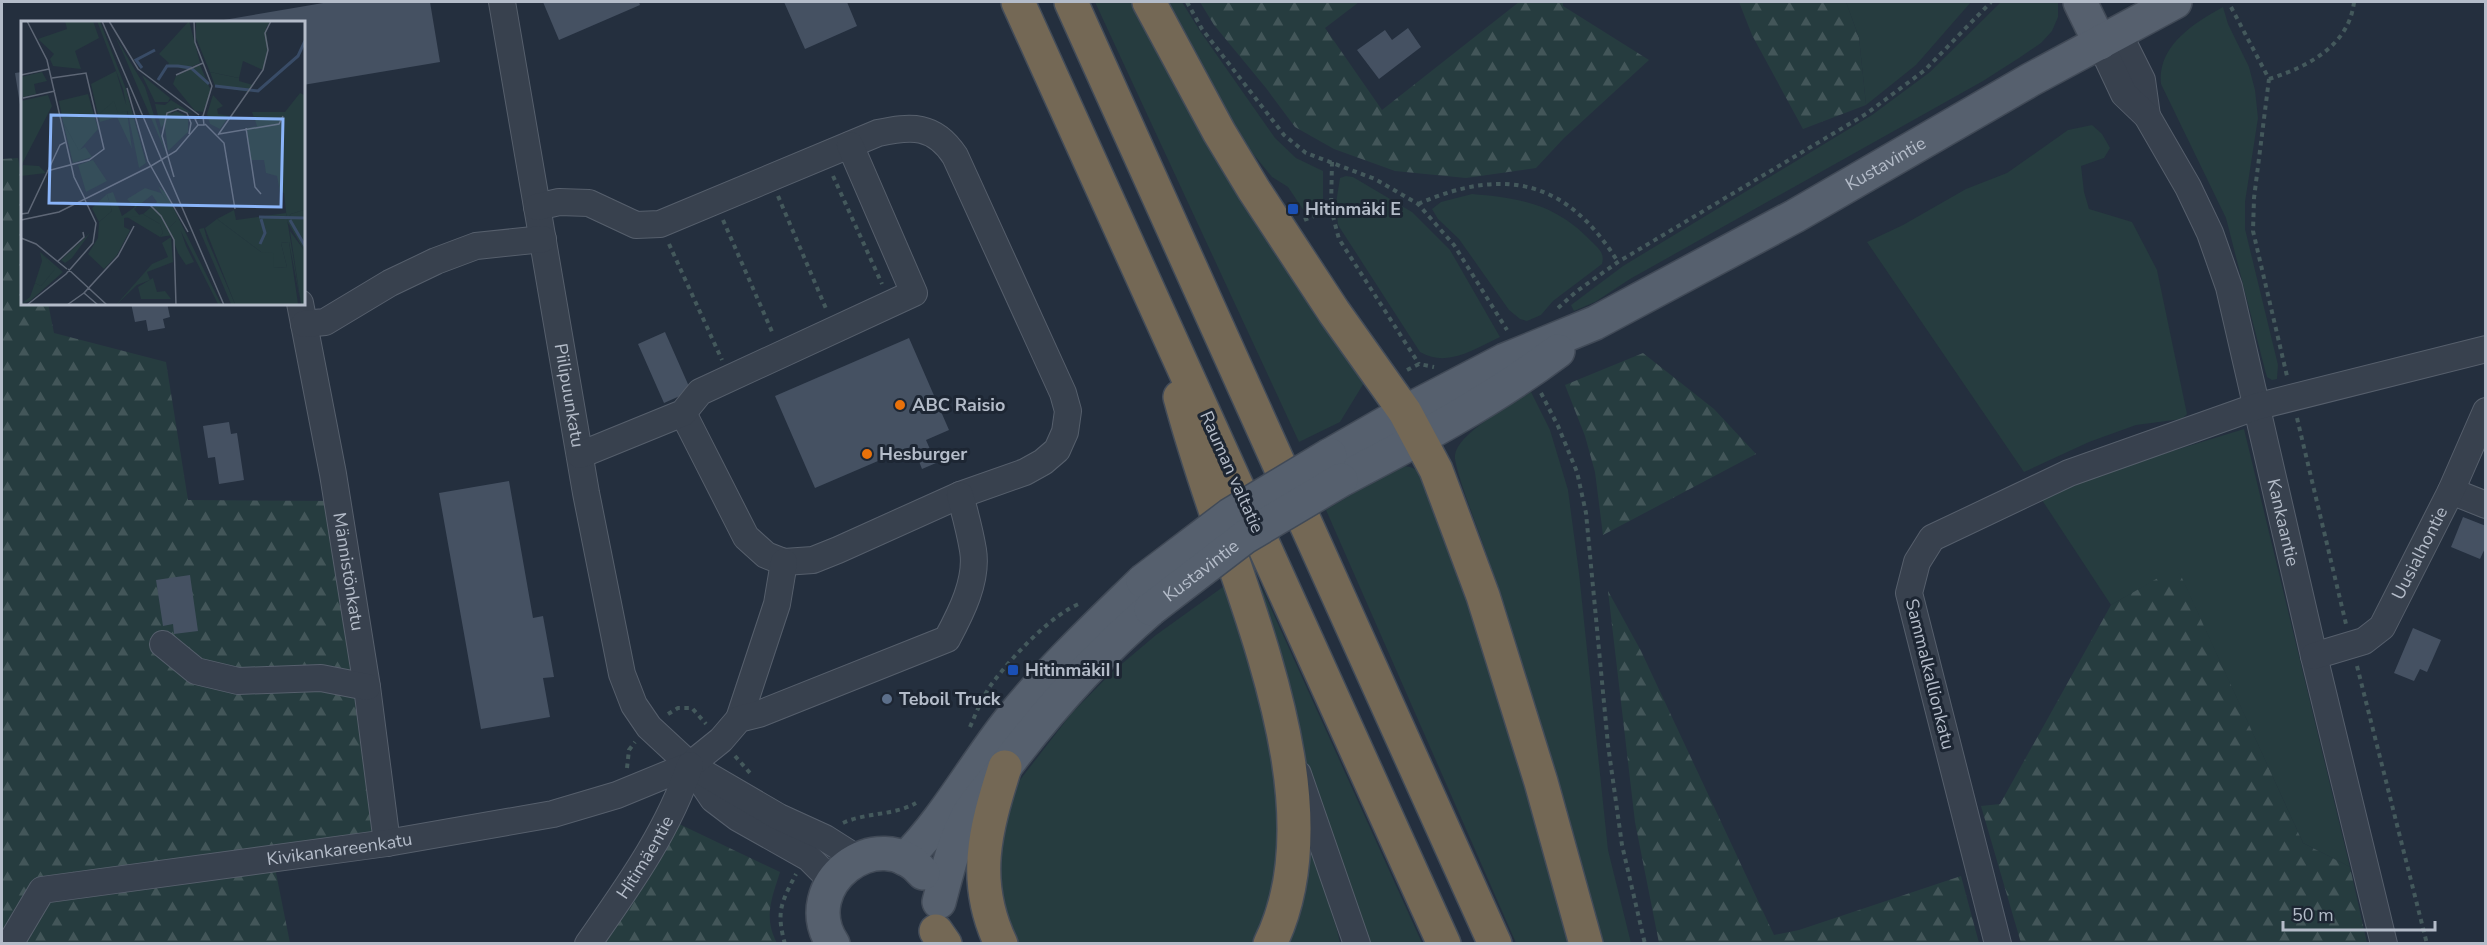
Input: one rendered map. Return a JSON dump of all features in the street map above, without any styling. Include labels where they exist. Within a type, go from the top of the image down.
[{"type":"highway","name":"Rauman valtatie","points":[[1018,2],[1444,944]]},
{"type":"highway","points":[[1071,2],[1495,944]]},
{"type":"highway","points":[[1149,2],[1219,132],[1254,190],[1334,312],[1413,426],[1436,470],[1483,596],[1541,782],[1586,944]]},
{"type":"highway","points":[[1153,297],[1194,448],[1267,663],[1287,743],[1293,809],[1293,848],[1283,915],[1270,944]]},
{"type":"highway","points":[[1001,944],[990,921],[983,888],[984,845],[988,821],[1005,767]]},
{"type":"main road","points":[[2080,2],[2109,38]]},
{"type":"main road","points":[[2102,2],[2109,38]]},
{"type":"main road","name":"Kustavintie","points":[[905,859],[929,833],[1009,721],[1066,656],[1147,595],[1245,537],[1335,468],[1413,426],[1505,360],[1595,323],[1795,216],[2175,2]]},
{"type":"main road","name":"Kustavintie","points":[[938,930],[958,836],[969,812],[1033,729],[1114,640],[1147,595]]},
{"type":"main road","points":[[833,944],[823,918],[824,899],[832,881],[843,868],[858,859],[874,854],[905,859],[921,869],[932,884],[938,930]]},
{"type":"street","name":"Piilipuunkatu","points":[[502,2],[580,455],[622,674],[634,705],[649,727],[690,765]]},
{"type":"street","name":"Kankaantie","points":[[2109,38],[2142,80],[2147,116],[2188,187],[2210,233],[2229,287],[2314,656],[2384,944]]},
{"type":"street","points":[[537,207],[559,202],[589,203],[636,225],[660,224],[878,133],[904,128],[921,129],[946,141],[955,156],[1063,393],[1068,411],[1065,432],[1057,450],[1043,462],[1024,472],[960,495],[813,560],[784,562],[766,555],[746,537],[683,414]]},
{"type":"street","points":[[580,455],[683,414],[700,392],[914,293],[850,145]]},
{"type":"street","points":[[302,313],[325,322],[390,283],[436,261],[476,246],[543,239]]},
{"type":"street","name":"Männistönkatu","points":[[302,313],[333,474],[367,687],[387,843]]},
{"type":"street","points":[[2256,407],[2486,349]]},
{"type":"street","name":"Sammalkallionkatu","points":[[1998,944],[1909,593],[1917,562],[1932,538],[2069,473],[2256,407]]},
{"type":"street","name":"Uusialhontie","points":[[2314,656],[2364,640],[2382,627],[2451,491],[2486,411]]},
{"type":"street","points":[[2451,491],[2486,505]]},
{"type":"street","points":[[739,719],[759,714],[947,639],[962,613],[972,578],[974,552],[960,495]]},
{"type":"street","points":[[739,719],[777,604],[784,562]]},
{"type":"street","points":[[163,644],[196,671],[238,681],[321,678],[367,687]]},
{"type":"street","name":"Kivikankareenkatu","points":[[10,944],[42,890],[387,843],[553,814],[617,795],[690,765],[721,740],[739,719]]},
{"type":"street","points":[[1287,743],[1357,944]]},
{"type":"street","points":[[690,765],[779,817],[825,838],[858,859]]},
{"type":"street","points":[[690,765],[713,799],[738,818],[809,858],[832,881]]},
{"type":"street","name":"Hitimäentie","points":[[588,944],[622,894],[679,799],[690,765]]},
{"type":"path","points":[[1187,2],[1202,29],[1284,135],[1306,153],[1375,179],[1418,204],[1454,245],[1507,330]]},
{"type":"path","points":[[1551,314],[1577,291],[1618,262],[1866,114],[1925,70],[1991,2]]},
{"type":"path","points":[[2269,79],[2295,71],[2331,47],[2345,30],[2354,2]]},
{"type":"path","points":[[2231,7],[2269,79],[2254,198],[2253,231],[2351,645],[2427,944]]},
{"type":"path","points":[[824,156],[891,304]]},
{"type":"path","points":[[1332,162],[1331,209],[1338,239],[1419,364],[1438,367]]},
{"type":"path","points":[[770,179],[836,330]]},
{"type":"path","points":[[1418,204],[1442,193],[1468,186],[1496,183],[1527,186],[1555,196],[1584,217],[1605,241],[1618,262]]},
{"type":"path","points":[[715,202],[782,354]]},
{"type":"path","points":[[1301,221],[1313,214],[1331,209]]},
{"type":"path","points":[[660,224],[731,378]]},
{"type":"path","points":[[1540,391],[1558,426],[1577,472],[1586,513],[1610,756],[1622,845],[1644,944]]},
{"type":"path","points":[[967,733],[980,704],[994,681],[1052,619],[1083,602]]},
{"type":"path","points":[[825,838],[837,825],[857,817],[895,813],[924,797]]},
{"type":"path","points":[[785,944],[779,912],[782,901],[798,872],[809,858]]},
{"type":"green space","points":[[1095,2],[1132,2],[1263,233],[1367,378],[1340,422],[1299,442]]},
{"type":"green space","points":[[1162,2],[1182,2],[1275,138],[1296,158],[1323,171],[1323,206],[1304,211],[1288,187],[1272,177],[1232,128]]},
{"type":"green space","points":[[1200,2],[1359,2],[1325,28],[1382,110],[1519,2],[1563,2],[1563,6],[1649,60],[1564,138],[1536,168],[1466,178],[1395,171],[1334,149],[1295,127],[1214,25]]},
{"type":"green space","points":[[1739,2],[1846,2],[1859,38],[1866,105],[1803,129],[1752,35]]},
{"type":"green space","points":[[1846,2],[1971,2],[1916,65],[1866,105],[1859,38]]},
{"type":"green space","points":[[2001,2],[2058,2],[2058,17],[2052,31],[2041,43],[1983,81],[1630,279],[1595,302],[1574,311],[1571,305],[1623,266],[1872,115],[1930,72]]},
{"type":"green space","points":[[2223,7],[2228,24],[2249,67],[2255,90],[2258,118],[2245,202],[2245,229],[2278,365],[2277,379],[2272,380],[2267,377],[2265,370],[2226,218],[2161,84],[2161,70],[2171,47],[2190,28]]},
{"type":"green space","points":[[2092,125],[2102,134],[2110,148],[2104,158],[2081,166],[2084,192],[2089,209],[2132,222],[2157,270],[2187,414],[2182,419],[2136,425],[2089,442],[2024,472],[1867,242],[1903,225],[1966,189],[2007,173],[2068,130]]},
{"type":"green space","points":[[18,158],[21,174],[21,304],[48,304],[54,333],[166,362],[188,500],[337,501],[387,843],[273,858],[290,943],[2,944],[2,159]]},
{"type":"green space","points":[[1353,177],[1412,212],[1450,250],[1500,337],[1471,351],[1451,357],[1441,358],[1420,352],[1338,225],[1336,203],[1340,178]]},
{"type":"green space","points":[[1472,194],[1522,201],[1551,211],[1578,229],[1597,246],[1602,254],[1602,264],[1553,301],[1541,315],[1527,321],[1520,319],[1509,310],[1459,239],[1438,219],[1432,209],[1441,202]]},
{"type":"green space","points":[[1643,353],[1714,409],[1756,454],[1603,535],[1595,472],[1585,436],[1565,385]]},
{"type":"green space","points":[[1531,392],[1550,430],[1568,490],[1608,850],[1631,943],[1597,943],[1517,647],[1462,486],[1456,462],[1455,455],[1458,446],[1465,438],[1487,420]]},
{"type":"green space","points":[[2244,429],[2350,867],[2303,843],[2177,568],[2111,605],[2042,500],[2078,480]]},
{"type":"green space","points":[[1399,466],[1414,468],[1424,479],[1469,600],[1573,943],[1516,943],[1326,510]]},
{"type":"green space","points":[[1250,562],[1422,943],[1368,943],[1302,755]]},
{"type":"green space","points":[[2177,567],[2303,843],[2350,867],[2367,943],[2021,943],[1981,806],[2000,804],[2111,605]]},
{"type":"green space","points":[[1227,584],[1272,738],[1281,851],[1275,892],[1258,943],[1012,943],[993,887],[995,854],[1016,785],[1071,714],[1111,673],[1156,635]]},
{"type":"green space","points":[[1608,591],[1641,651],[1774,935],[1799,930],[1961,876],[1979,943],[1659,943],[1635,822]]},
{"type":"green space","points":[[675,822],[780,872],[770,908],[770,925],[777,943],[595,944]]},
{"type":"green space","points":[[1303,823],[1337,930],[1340,943],[1281,944]]},
{"type":"building","points":[[329,2],[430,2],[440,62],[304,85],[304,21],[218,21]]},
{"type":"building","points":[[543,2],[639,2],[640,5],[559,40]]},
{"type":"building","points":[[784,2],[847,2],[857,26],[805,49]]},
{"type":"building","points":[[1408,28],[1421,47],[1379,79],[1357,50],[1385,30],[1392,40]]},
{"type":"building","points":[[21,72],[21,111],[15,73]]},
{"type":"building","points":[[131,304],[167,304],[170,317],[163,319],[165,328],[148,331],[146,320],[135,322]]},
{"type":"building","points":[[665,332],[691,391],[664,403],[638,344]]},
{"type":"building","points":[[909,338],[949,430],[926,440],[936,463],[922,469],[913,446],[815,488],[775,396]]},
{"type":"building","points":[[229,422],[231,434],[237,433],[244,480],[219,484],[215,457],[208,458],[203,426]]},
{"type":"building","points":[[509,481],[533,618],[543,616],[554,677],[543,678],[550,717],[481,729],[439,493]]},
{"type":"building","points":[[2463,517],[2486,526],[2486,546],[2480,559],[2451,547]]},
{"type":"building","points":[[190,575],[198,631],[174,634],[173,624],[163,626],[156,580]]},
{"type":"building","points":[[2413,628],[2441,640],[2427,672],[2420,669],[2414,681],[2394,673]]},
{"type":"place","name":"Hitinmäki E","points":[[1293,209]]},
{"type":"place","name":"ABC Raisio","points":[[900,405]]},
{"type":"place","name":"Hesburger","points":[[867,454]]},
{"type":"place","name":"HitinmäkiI I","points":[[1013,670]]},
{"type":"place","name":"Teboil Truck","points":[[887,699]]}]
